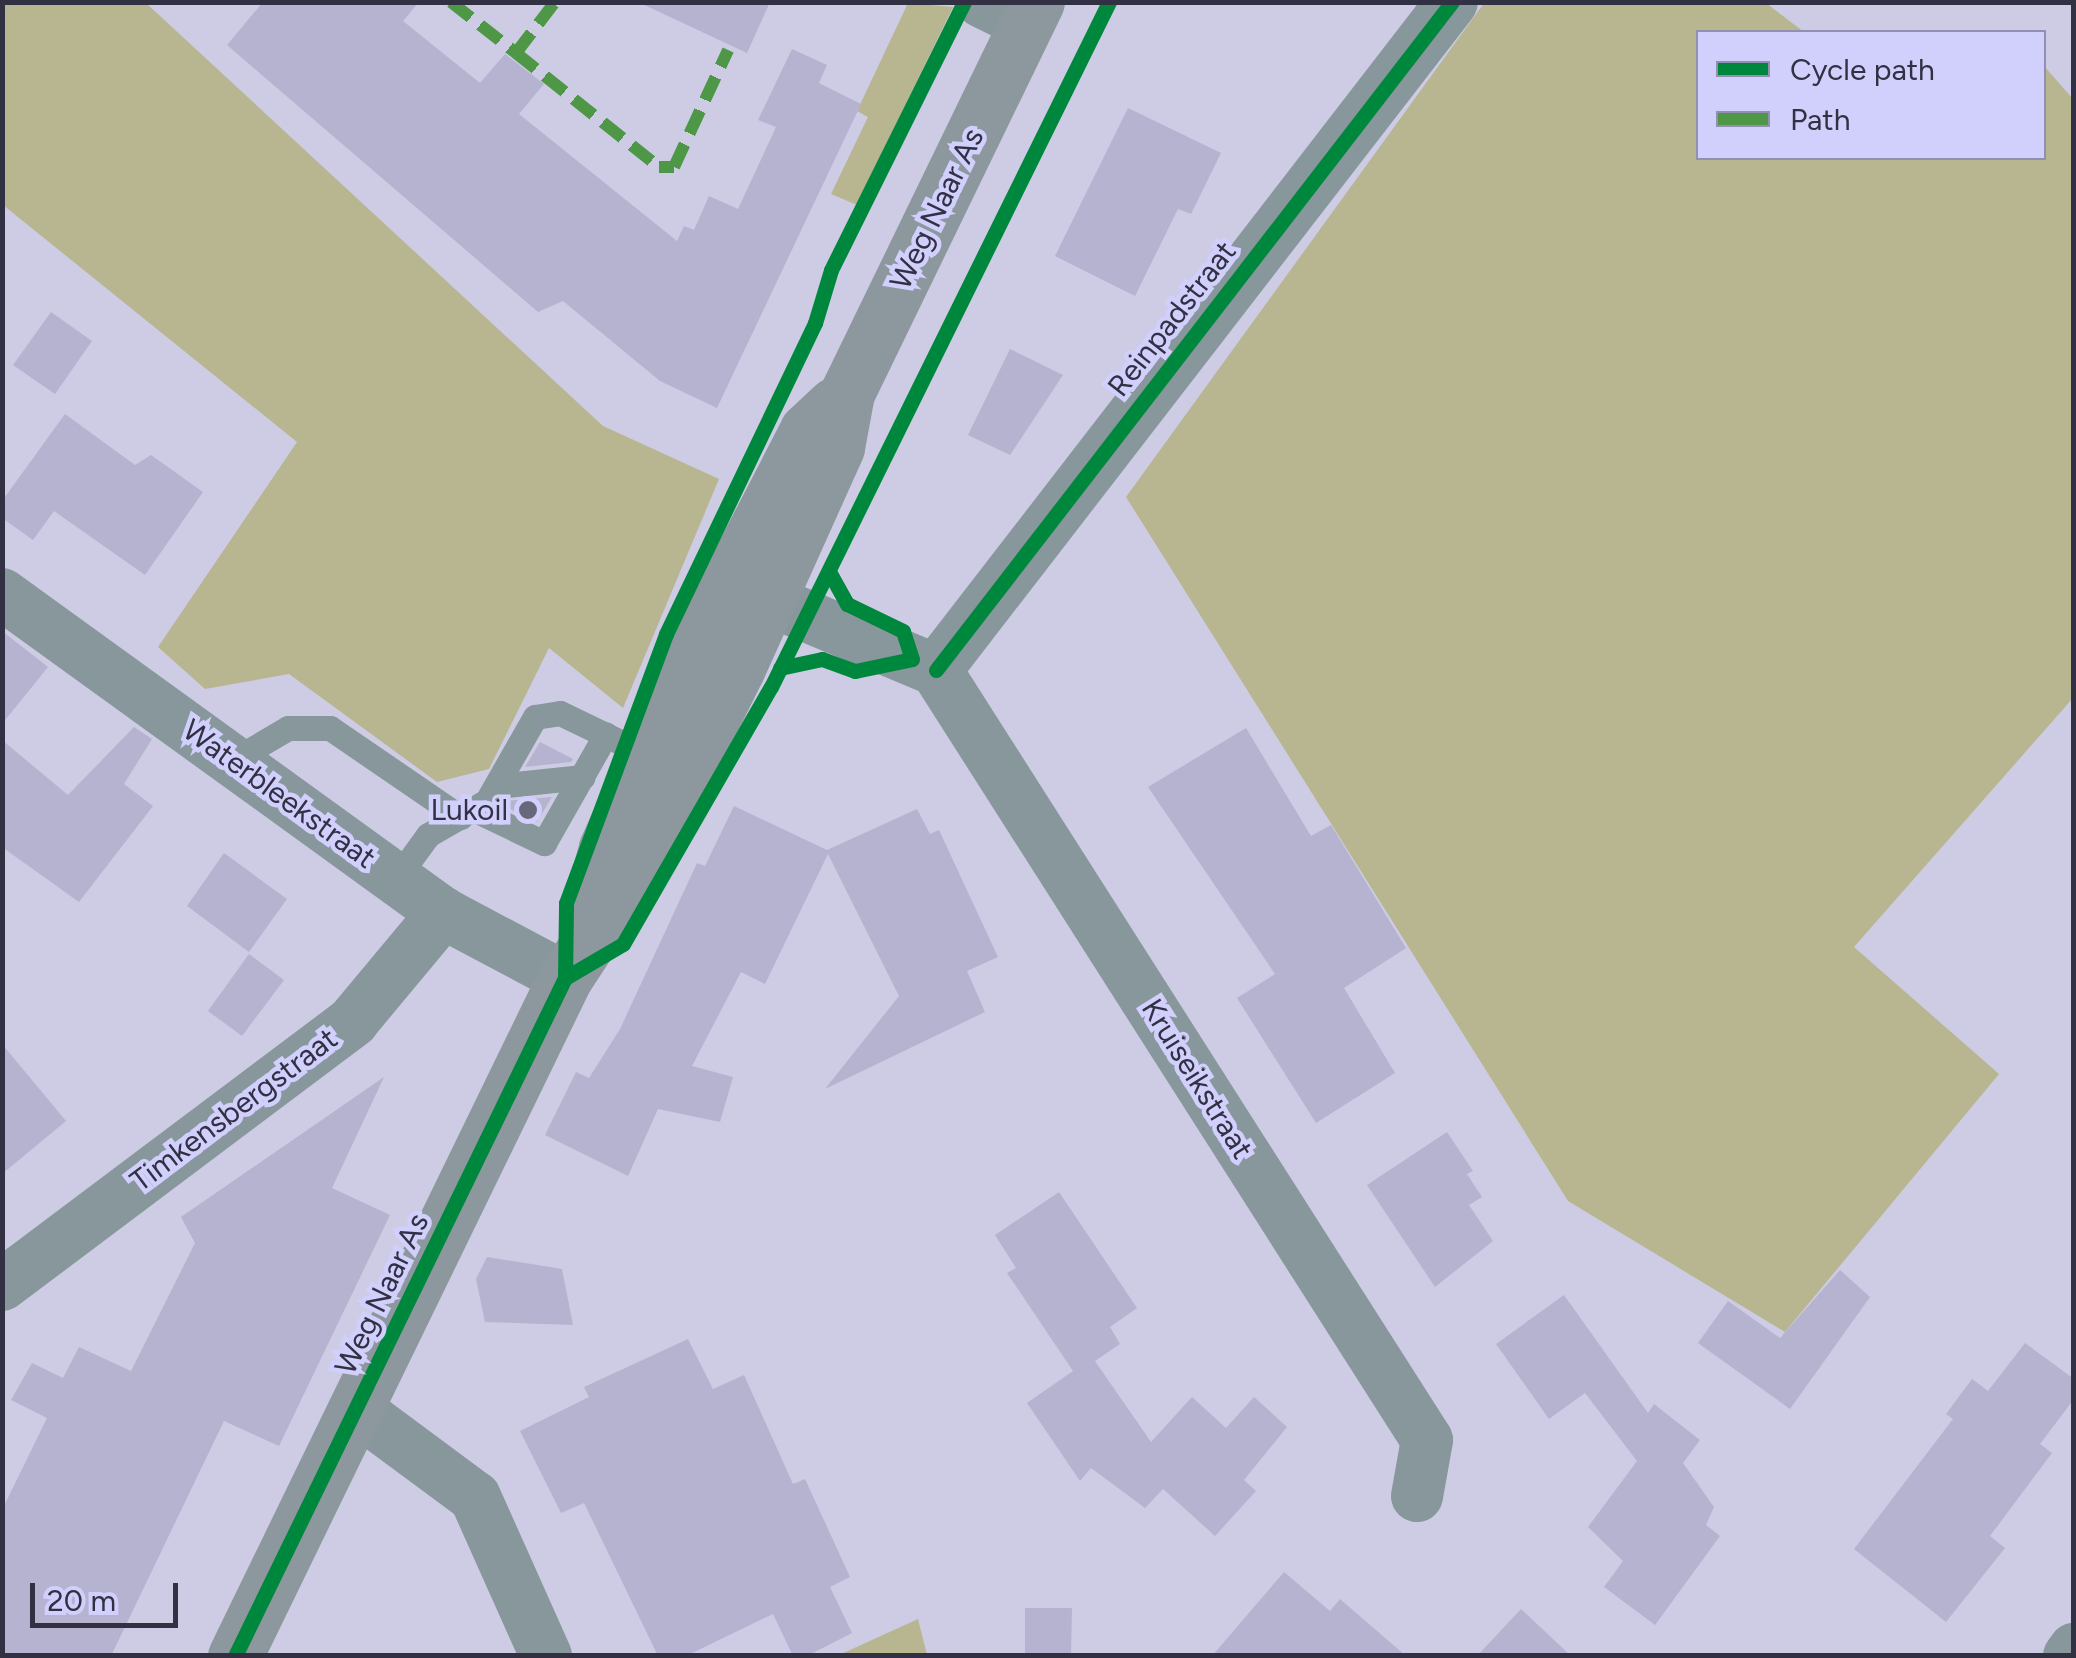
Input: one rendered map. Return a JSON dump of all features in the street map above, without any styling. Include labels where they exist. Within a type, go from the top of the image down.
[{"type":"main road","name":"Weg Naar As","points":[[235,1656],[571,967],[642,860],[646,755],[837,447],[848,393],[1015,10]]},
{"type":"street","name":"Reinpadstraat","points":[[936,670],[1452,2]]},
{"type":"street","points":[[748,592],[936,670]]},
{"type":"street","name":"Waterbleekstraat","points":[[2,594],[443,913],[571,967]]},
{"type":"street","name":"Kruiseikstraat","points":[[936,670],[1427,1440],[1418,1496]]},
{"type":"street","name":"Timkensbergstraat","points":[[2,1285],[353,1020],[443,913]]},
{"type":"street","points":[[356,1409],[475,1498],[546,1656]]},
{"type":"street","points":[[2069,1656],[2074,1650]]},
{"type":"lane","points":[[396,879],[428,835],[467,813],[496,786],[534,717],[560,713],[646,755]]},
{"type":"lane","points":[[232,761],[288,728],[330,728],[467,813],[544,844],[582,777]]},
{"type":"lane","points":[[496,786],[582,777],[646,755]]},
{"type":"shaded area","points":[[2,3],[146,3],[603,426],[719,479],[623,708],[549,648],[489,769],[437,782],[289,674],[205,689],[158,647],[297,442],[3,205]]},
{"type":"shaded area","points":[[908,3],[953,7],[857,205],[831,194],[868,117],[857,111]]},
{"type":"shaded area","points":[[1484,3],[1766,3],[1801,30],[1696,30],[1696,160],[2046,160],[2046,68],[2073,99],[2073,698],[1854,947],[1999,1074],[1785,1332],[1568,1201],[1126,497]]},
{"type":"shaded area","points":[[918,1619],[927,1655],[839,1655]]},
{"type":"building","points":[[263,2],[419,2],[403,21],[480,83],[505,54],[544,84],[519,114],[677,241],[684,226],[694,230],[709,196],[738,209],[776,127],[758,120],[792,49],[827,65],[819,83],[861,104],[717,408],[660,381],[563,301],[538,312],[227,45]]},
{"type":"building","points":[[638,2],[770,2],[747,53]]},
{"type":"building","points":[[1128,108],[1221,153],[1191,214],[1178,209],[1135,296],[1055,256]]},
{"type":"building","points":[[51,312],[92,341],[55,394],[13,365]]},
{"type":"building","points":[[1010,349],[1063,375],[1010,455],[968,435]]},
{"type":"building","points":[[65,414],[135,465],[151,455],[203,492],[145,575],[54,511],[33,540],[2,518],[2,501]]},
{"type":"building","points":[[2,631],[48,667],[2,724]]},
{"type":"building","points":[[134,727],[152,739],[124,784],[153,806],[79,902],[2,847],[2,740],[68,795]]},
{"type":"building","points":[[1246,728],[1311,836],[1331,825],[1406,948],[1344,988],[1395,1073],[1316,1123],[1237,998],[1275,974],[1148,787]]},
{"type":"building","points":[[540,742],[573,759],[525,767]]},
{"type":"building","points":[[552,797],[537,822],[504,806],[506,801]]},
{"type":"building","points":[[734,806],[827,850],[917,809],[930,834],[939,830],[998,957],[967,971],[985,1012],[825,1089],[899,996],[828,854],[765,984],[741,972],[692,1066],[733,1077],[720,1122],[658,1109],[628,1176],[545,1135],[576,1072],[589,1078],[620,1029],[697,863],[705,866]]},
{"type":"building","points":[[224,853],[287,899],[249,952],[187,906]]},
{"type":"building","points":[[249,954],[284,980],[242,1036],[208,1011]]},
{"type":"building","points":[[2,1044],[66,1121],[2,1174]]},
{"type":"building","points":[[384,1077],[332,1188],[390,1215],[279,1446],[224,1421],[111,1656],[2,1656],[2,1510],[47,1418],[11,1400],[32,1363],[63,1378],[79,1347],[131,1371],[195,1243],[181,1217]]},
{"type":"building","points":[[1447,1132],[1473,1171],[1467,1174],[1482,1197],[1469,1205],[1493,1241],[1435,1287],[1367,1185]]},
{"type":"building","points":[[1059,1192],[1137,1308],[1110,1327],[1120,1344],[1095,1361],[1151,1442],[1192,1397],[1226,1428],[1254,1397],[1287,1427],[1244,1480],[1256,1491],[1215,1536],[1163,1489],[1145,1508],[1091,1468],[1080,1481],[1027,1403],[1073,1371],[1007,1273],[1016,1268],[995,1235]]},
{"type":"building","points":[[487,1257],[562,1269],[573,1325],[485,1322],[476,1279]]},
{"type":"building","points":[[1840,1270],[1870,1297],[1790,1409],[1698,1343],[1728,1301],[1780,1338]]},
{"type":"building","points":[[1564,1295],[1648,1413],[1654,1404],[1700,1440],[1683,1463],[1714,1507],[1706,1525],[1720,1536],[1655,1625],[1604,1587],[1623,1561],[1588,1527],[1637,1461],[1585,1393],[1549,1419],[1496,1344]]},
{"type":"building","points":[[688,1339],[713,1389],[744,1375],[793,1484],[805,1479],[850,1577],[830,1587],[852,1633],[807,1656],[793,1656],[773,1614],[686,1656],[658,1656],[584,1503],[561,1513],[520,1431],[589,1397],[584,1387]]},
{"type":"building","points":[[2025,1343],[2074,1379],[2074,1399],[2040,1444],[2052,1453],[1990,1536],[2005,1548],[1946,1622],[1854,1549],[1953,1419],[1946,1414],[1972,1379],[1988,1391]]},
{"type":"building","points":[[1284,1572],[1330,1611],[1340,1599],[1406,1656],[1212,1656]]},
{"type":"building","points":[[1025,1608],[1072,1608],[1071,1656],[1025,1656]]},
{"type":"building","points":[[1521,1609],[1571,1656],[1477,1656]]},
{"type":"marked path","points":[[451,2],[516,53],[555,2]]},
{"type":"marked path","points":[[516,53],[659,167],[674,167],[728,50]]},
{"type":"cycle path","points":[[235,1656],[565,978],[566,903],[666,634],[815,323],[831,270],[964,2]]},
{"type":"cycle path","points":[[565,978],[623,944],[771,687],[1109,2]]},
{"type":"cycle path","points":[[936,670],[1452,2]]},
{"type":"cycle path","points":[[780,668],[822,659],[855,671],[912,659],[903,631],[847,604],[829,572]]},
{"type":"place","name":"Lukoil","points":[[528,810]]}]
